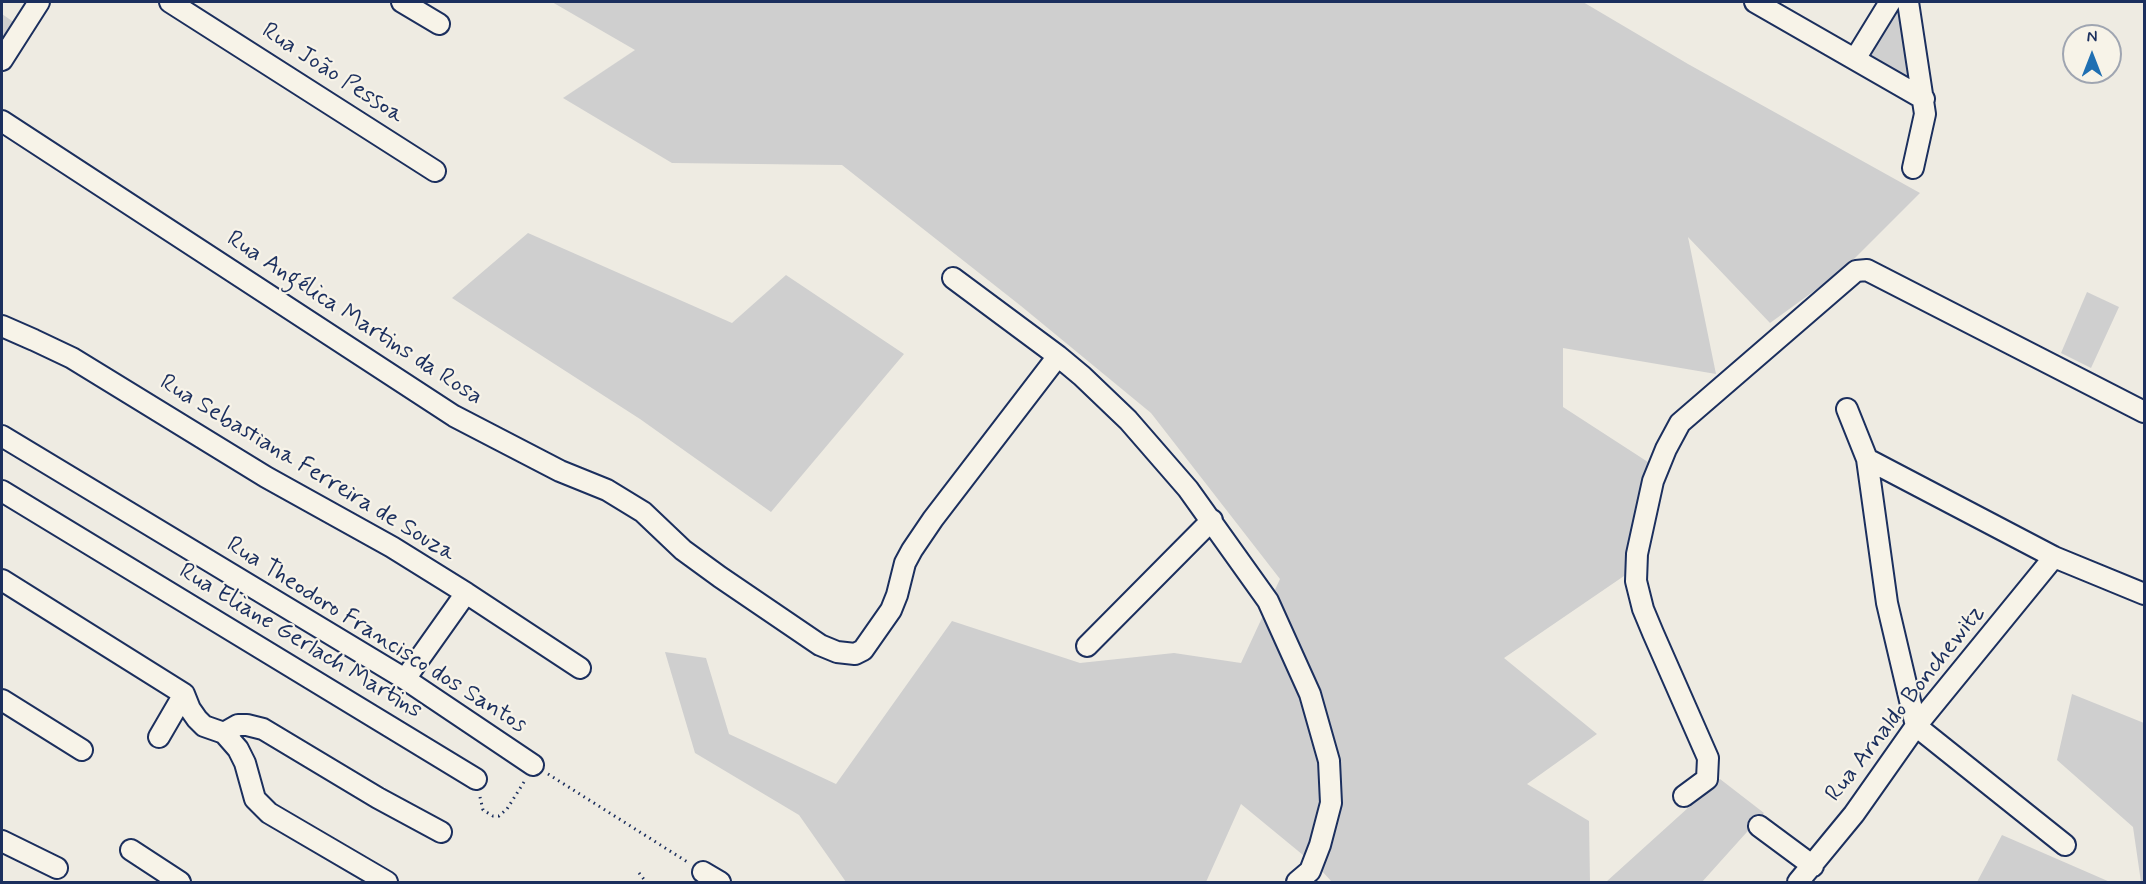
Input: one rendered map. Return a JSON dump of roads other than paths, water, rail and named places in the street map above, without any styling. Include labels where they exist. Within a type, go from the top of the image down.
[{"type":"street","points":[[2,60],[39,2]]},
{"type":"street","name":"Rua João Pessoa","points":[[170,2],[435,171]]},
{"type":"street","points":[[402,2],[439,24]]},
{"type":"street","points":[[1755,2],[1924,99]]},
{"type":"street","points":[[1856,59],[1890,2]]},
{"type":"street","points":[[1908,2],[1924,99],[1921,139],[1913,168]]},
{"type":"street","name":"Rua Angélica Martins da Rosa","points":[[2,121],[454,416],[560,471],[606,490],[643,512],[684,550],[720,577],[820,645],[837,652],[855,654],[863,650],[891,610],[906,563],[917,543],[1058,356]]},
{"type":"street","points":[[1684,796],[1707,779],[1708,758],[1643,609],[1636,581],[1637,554],[1653,481],[1680,423],[1856,272],[1866,270],[2145,412]]},
{"type":"street","points":[[953,278],[1058,356],[1128,420],[1212,519],[1268,601],[1310,694],[1329,761],[1331,803],[1320,845],[1310,871],[1297,882]]},
{"type":"street","name":"Rua Sebastiana Ferreira de Souza","points":[[2,326],[72,358],[224,452],[392,547],[580,668]]},
{"type":"street","points":[[1847,408],[1867,459],[1887,603],[1916,726],[2064,844]]},
{"type":"street","name":"Rua Theodoro Francisco dos Santos","points":[[2,436],[405,679],[533,765]]},
{"type":"street","points":[[1867,459],[2054,557],[2145,594]]},
{"type":"street","name":"Rua Eliane Gerlach Martins","points":[[2,491],[476,778]]},
{"type":"street","points":[[1087,646],[1212,519]]},
{"type":"street","name":"Rua Arnaldo Bonchewitz","points":[[1798,882],[1854,814],[1916,726],[2054,557]]},
{"type":"street","points":[[2,580],[184,694],[190,709],[204,726],[224,733],[238,749],[245,763],[255,799],[269,813],[387,882]]},
{"type":"street","points":[[405,679],[466,593]]},
{"type":"street","points":[[159,737],[184,694]]},
{"type":"street","points":[[2,700],[82,750]]},
{"type":"street","points":[[224,733],[238,725],[264,729],[378,798],[441,832]]},
{"type":"street","points":[[1760,826],[1813,866]]},
{"type":"street","points":[[2,841],[57,868]]},
{"type":"street","points":[[131,850],[180,882]]}]
